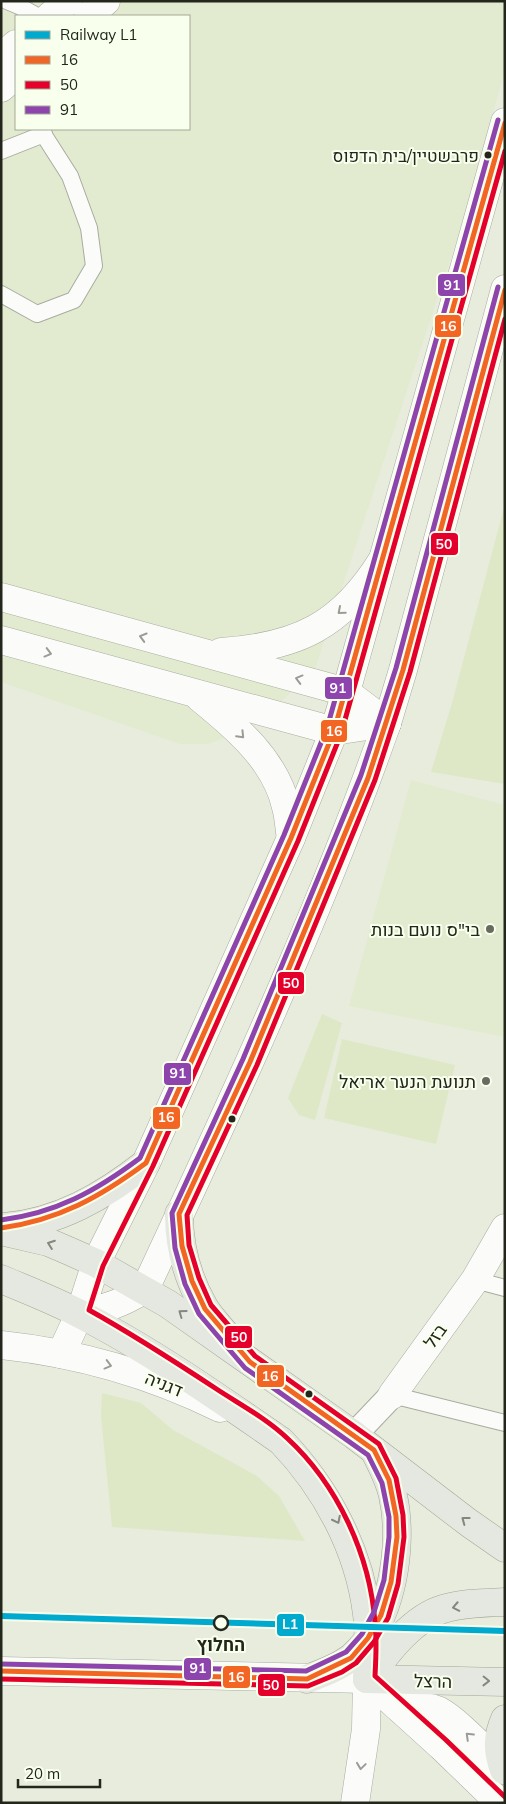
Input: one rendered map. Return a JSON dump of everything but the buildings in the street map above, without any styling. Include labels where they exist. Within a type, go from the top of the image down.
[{"type":"main road","points":[[51,15],[68,1]]},
{"type":"main road","points":[[89,15],[106,1]]},
{"type":"main road","points":[[1,57],[15,45]]},
{"type":"main road","points":[[61,1354],[80,1313],[96,1263],[146,1163],[291,838],[334,731],[505,122]]},
{"type":"main road","points":[[80,1313],[105,1309],[145,1289],[250,1062],[337,855],[387,723],[404,670],[505,289]]},
{"type":"main road","points":[[197,652],[257,648],[282,643],[314,630],[341,612],[353,600],[383,560]]},
{"type":"main road","points":[[1,597],[346,692],[387,723]]},
{"type":"main road","points":[[1,640],[334,731],[387,723]]},
{"type":"main road","points":[[191,691],[225,718],[269,767],[286,806],[291,838]]},
{"type":"main road","points":[[1,1229],[48,1218],[86,1204],[114,1187],[146,1163]]},
{"type":"main road","points":[[180,1214],[182,1246],[192,1281],[199,1296],[226,1336],[250,1362]]},
{"type":"main road","name":"בזל","points":[[392,1395],[476,1280],[505,1228]]},
{"type":"main road","points":[[1,1229],[48,1242],[96,1263],[145,1289],[364,1443],[505,1548]]},
{"type":"main road","points":[[1,1279],[80,1313],[149,1354],[281,1442],[300,1461],[314,1479],[340,1524],[357,1566],[366,1608],[368,1638],[366,1730],[355,1803]]},
{"type":"main road","name":"דגניה","points":[[1,1345],[61,1354],[108,1364],[205,1401],[263,1429]]},
{"type":"main road","points":[[307,1679],[351,1658],[368,1638],[386,1603],[397,1537],[396,1516],[388,1480],[364,1443]]},
{"type":"main road","points":[[367,1679],[385,1655],[427,1616],[442,1609],[469,1604],[505,1602]]},
{"type":"main road","name":"הרצל","points":[[1,1671],[505,1682]]},
{"type":"main road","points":[[367,1679],[500,1803]]},
{"type":"main road","points":[[366,1730],[377,1716],[398,1707],[413,1706],[438,1710],[451,1719],[504,1770]]},
{"type":"main road","points":[[504,1770],[498,1746],[500,1732],[505,1719]]},
{"type":"street","name":"בזל","points":[[364,1443],[392,1395]]},
{"type":"lane","points":[[7,1],[35,15]]},
{"type":"lane","points":[[1,151],[42,131],[70,176],[89,228],[94,266],[74,300],[37,314],[1,294]]},
{"type":"lane","points":[[476,1280],[505,1288]]},
{"type":"lane","points":[[392,1395],[505,1424]]},
{"type":"shaded area","points":[[1,1],[505,1],[505,70],[463,221],[315,669],[284,699],[247,729],[208,744],[180,744],[1,682]]},
{"type":"shaded area","points":[[505,504],[505,784],[431,772],[452,703]]},
{"type":"shaded area","points":[[411,780],[505,805],[505,1037],[349,1006]]},
{"type":"shaded area","points":[[322,1014],[342,1023],[315,1120],[299,1115],[288,1098]]},
{"type":"shaded area","points":[[342,1039],[455,1065],[436,1144],[324,1118]]},
{"type":"shaded area","points":[[102,1393],[141,1403],[173,1430],[257,1476],[279,1496],[305,1541],[112,1527],[101,1416]]},
{"type":"rail line","name":"L1","points":[[1,1616],[505,1631]]},
{"type":"transit line","name":"91","points":[[1,1220],[40,1212],[75,1199],[107,1181],[140,1158],[284,835],[327,728],[498,120]]},
{"type":"transit line","name":"16","points":[[1,1228],[42,1219],[78,1205],[112,1186],[146,1163],[291,838],[334,731],[505,123]]},
{"type":"transit line","name":"50","points":[[505,151],[341,734],[298,841],[153,1166],[103,1266],[89,1310],[153,1348],[261,1418],[279,1431],[305,1456],[321,1477],[348,1522],[366,1571],[375,1623],[375,1676],[446,1740],[505,1797]]},
{"type":"transit line","name":"91","points":[[1,1664],[306,1671],[346,1652],[362,1634],[374,1612],[384,1580],[389,1537],[389,1517],[382,1483],[368,1455],[245,1368],[199,1314],[185,1284],[175,1248],[172,1213],[243,1059],[361,775],[396,668],[498,287]]},
{"type":"transit line","name":"16","points":[[1,1671],[307,1679],[351,1658],[368,1638],[381,1615],[391,1582],[397,1537],[396,1516],[389,1480],[374,1450],[250,1362],[205,1309],[192,1281],[182,1246],[179,1214],[250,1062],[368,778],[403,670],[505,290]]},
{"type":"transit line","name":"50","points":[[1,1679],[308,1686],[342,1672],[356,1663],[374,1642],[388,1618],[398,1584],[404,1537],[403,1515],[396,1478],[379,1444],[255,1356],[211,1305],[199,1278],[189,1245],[187,1215],[257,1065],[375,780],[410,672],[505,319]]},
{"type":"place","name":"פרבשטיין/בית הדפוס","points":[[488,155]]},
{"type":"place","name":"בי\"ס נועם בנות","points":[[490,929]]},
{"type":"place","name":"תנועת הנער אריאל","points":[[486,1081]]},
{"type":"place","name":"החלוץ","points":[[221,1623]]}]
